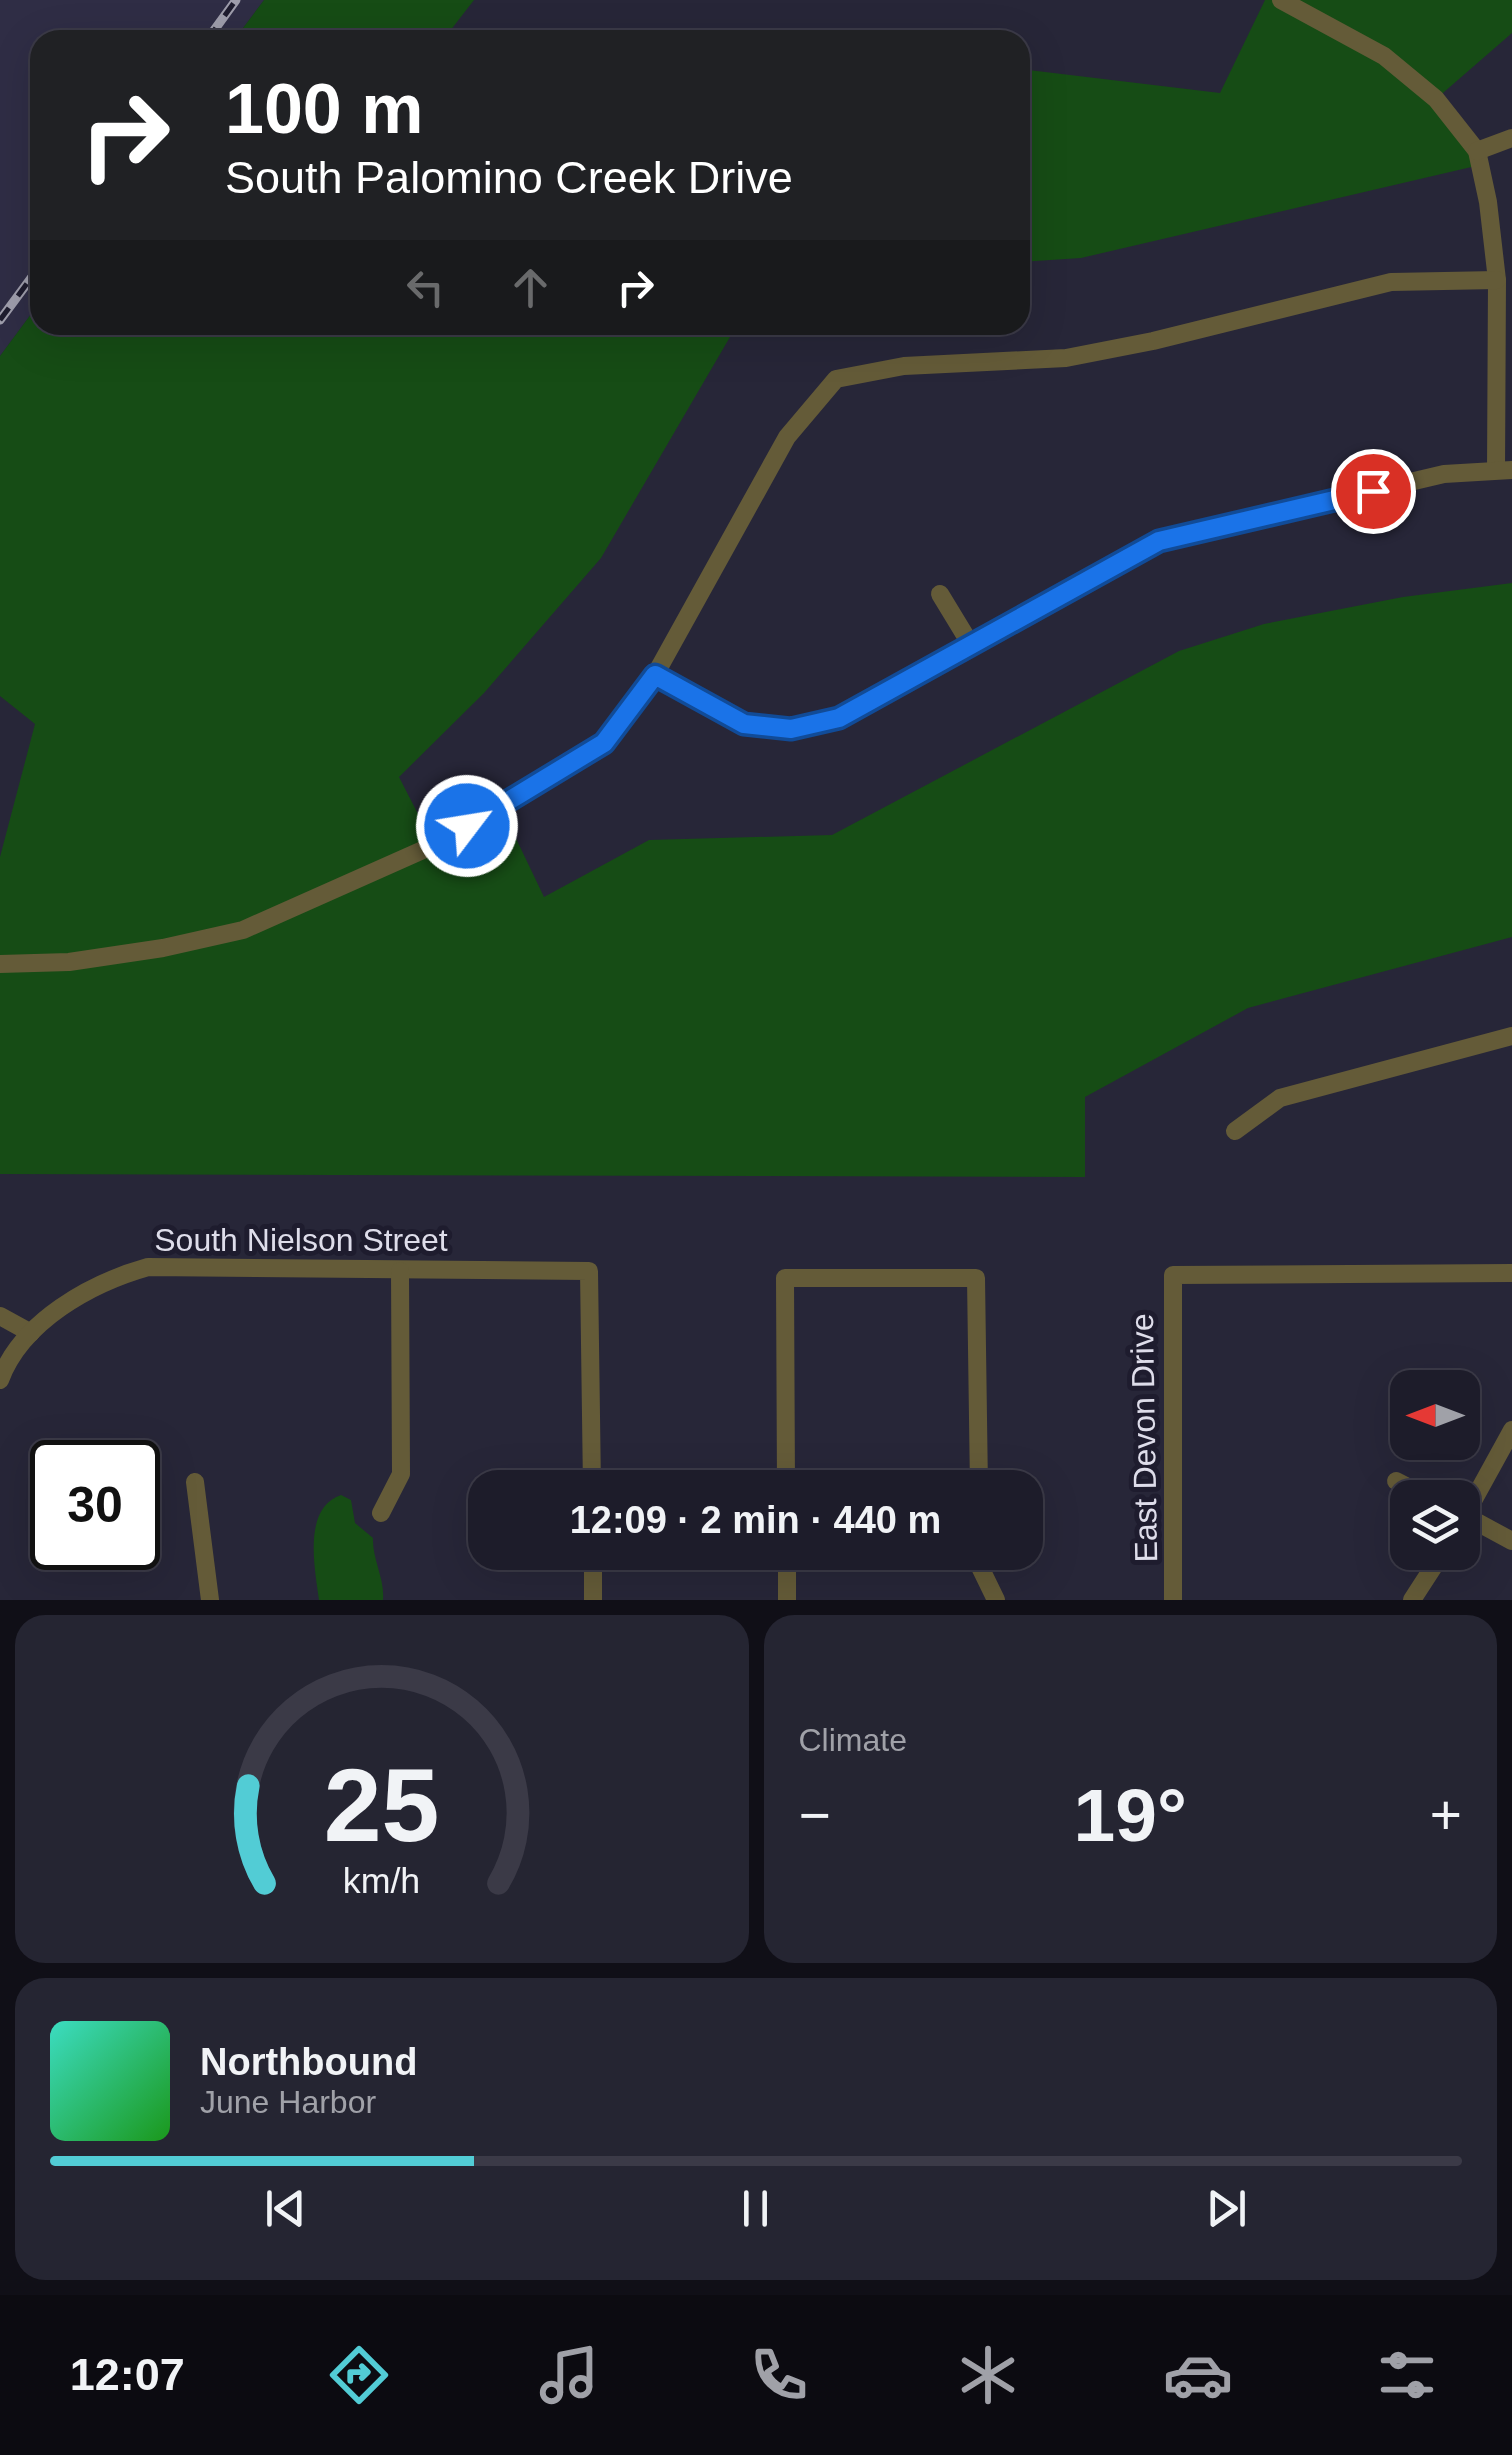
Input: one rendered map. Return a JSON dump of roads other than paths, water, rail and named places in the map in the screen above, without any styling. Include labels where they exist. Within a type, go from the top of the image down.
[{"type":"street","points":[[655,675],[744,724],[791,729],[839,718],[1159,541],[1444,474],[1504,470],[1497,280],[1488,202],[1477,151],[1436,99],[1384,56],[1282,0]]},
{"type":"street","points":[[1477,151],[1512,138]]},
{"type":"street","points":[[0,964],[69,962],[163,948],[243,930],[434,846],[604,743],[655,675],[787,436],[836,379],[904,366],[1066,358],[1154,341],[1391,282],[1497,280]]},
{"type":"street","points":[[940,594],[971,645]]},
{"type":"street","points":[[1235,1131],[1280,1098],[1512,1036]]},
{"type":"street","name":"South Nielson Street","points":[[0,1380],[5,1366],[31,1332],[85,1292],[115,1276],[148,1267],[589,1271],[592,1470]]},
{"type":"street","points":[[381,1512],[401,1474],[400,1270]]},
{"type":"street","name":"East Devon Drive","points":[[1174,1600],[1172,1275],[1512,1273]]},
{"type":"street","points":[[786,1470],[785,1278],[976,1278],[979,1470]]},
{"type":"street","points":[[0,1316],[31,1332]]},
{"type":"street","points":[[1480,1488],[1512,1430]]},
{"type":"street","points":[[194,1482],[210,1600]]},
{"type":"street","points":[[1480,1525],[1512,1541]]},
{"type":"street","points":[[593,1570],[594,1600]]},
{"type":"street","points":[[786,1570],[787,1600]]},
{"type":"street","points":[[981,1570],[996,1600]]},
{"type":"street","points":[[1412,1600],[1431,1570]]},
{"type":"railway","points":[[214,30],[236,0]]},
{"type":"railway","points":[[0,320],[30,280]]}]
